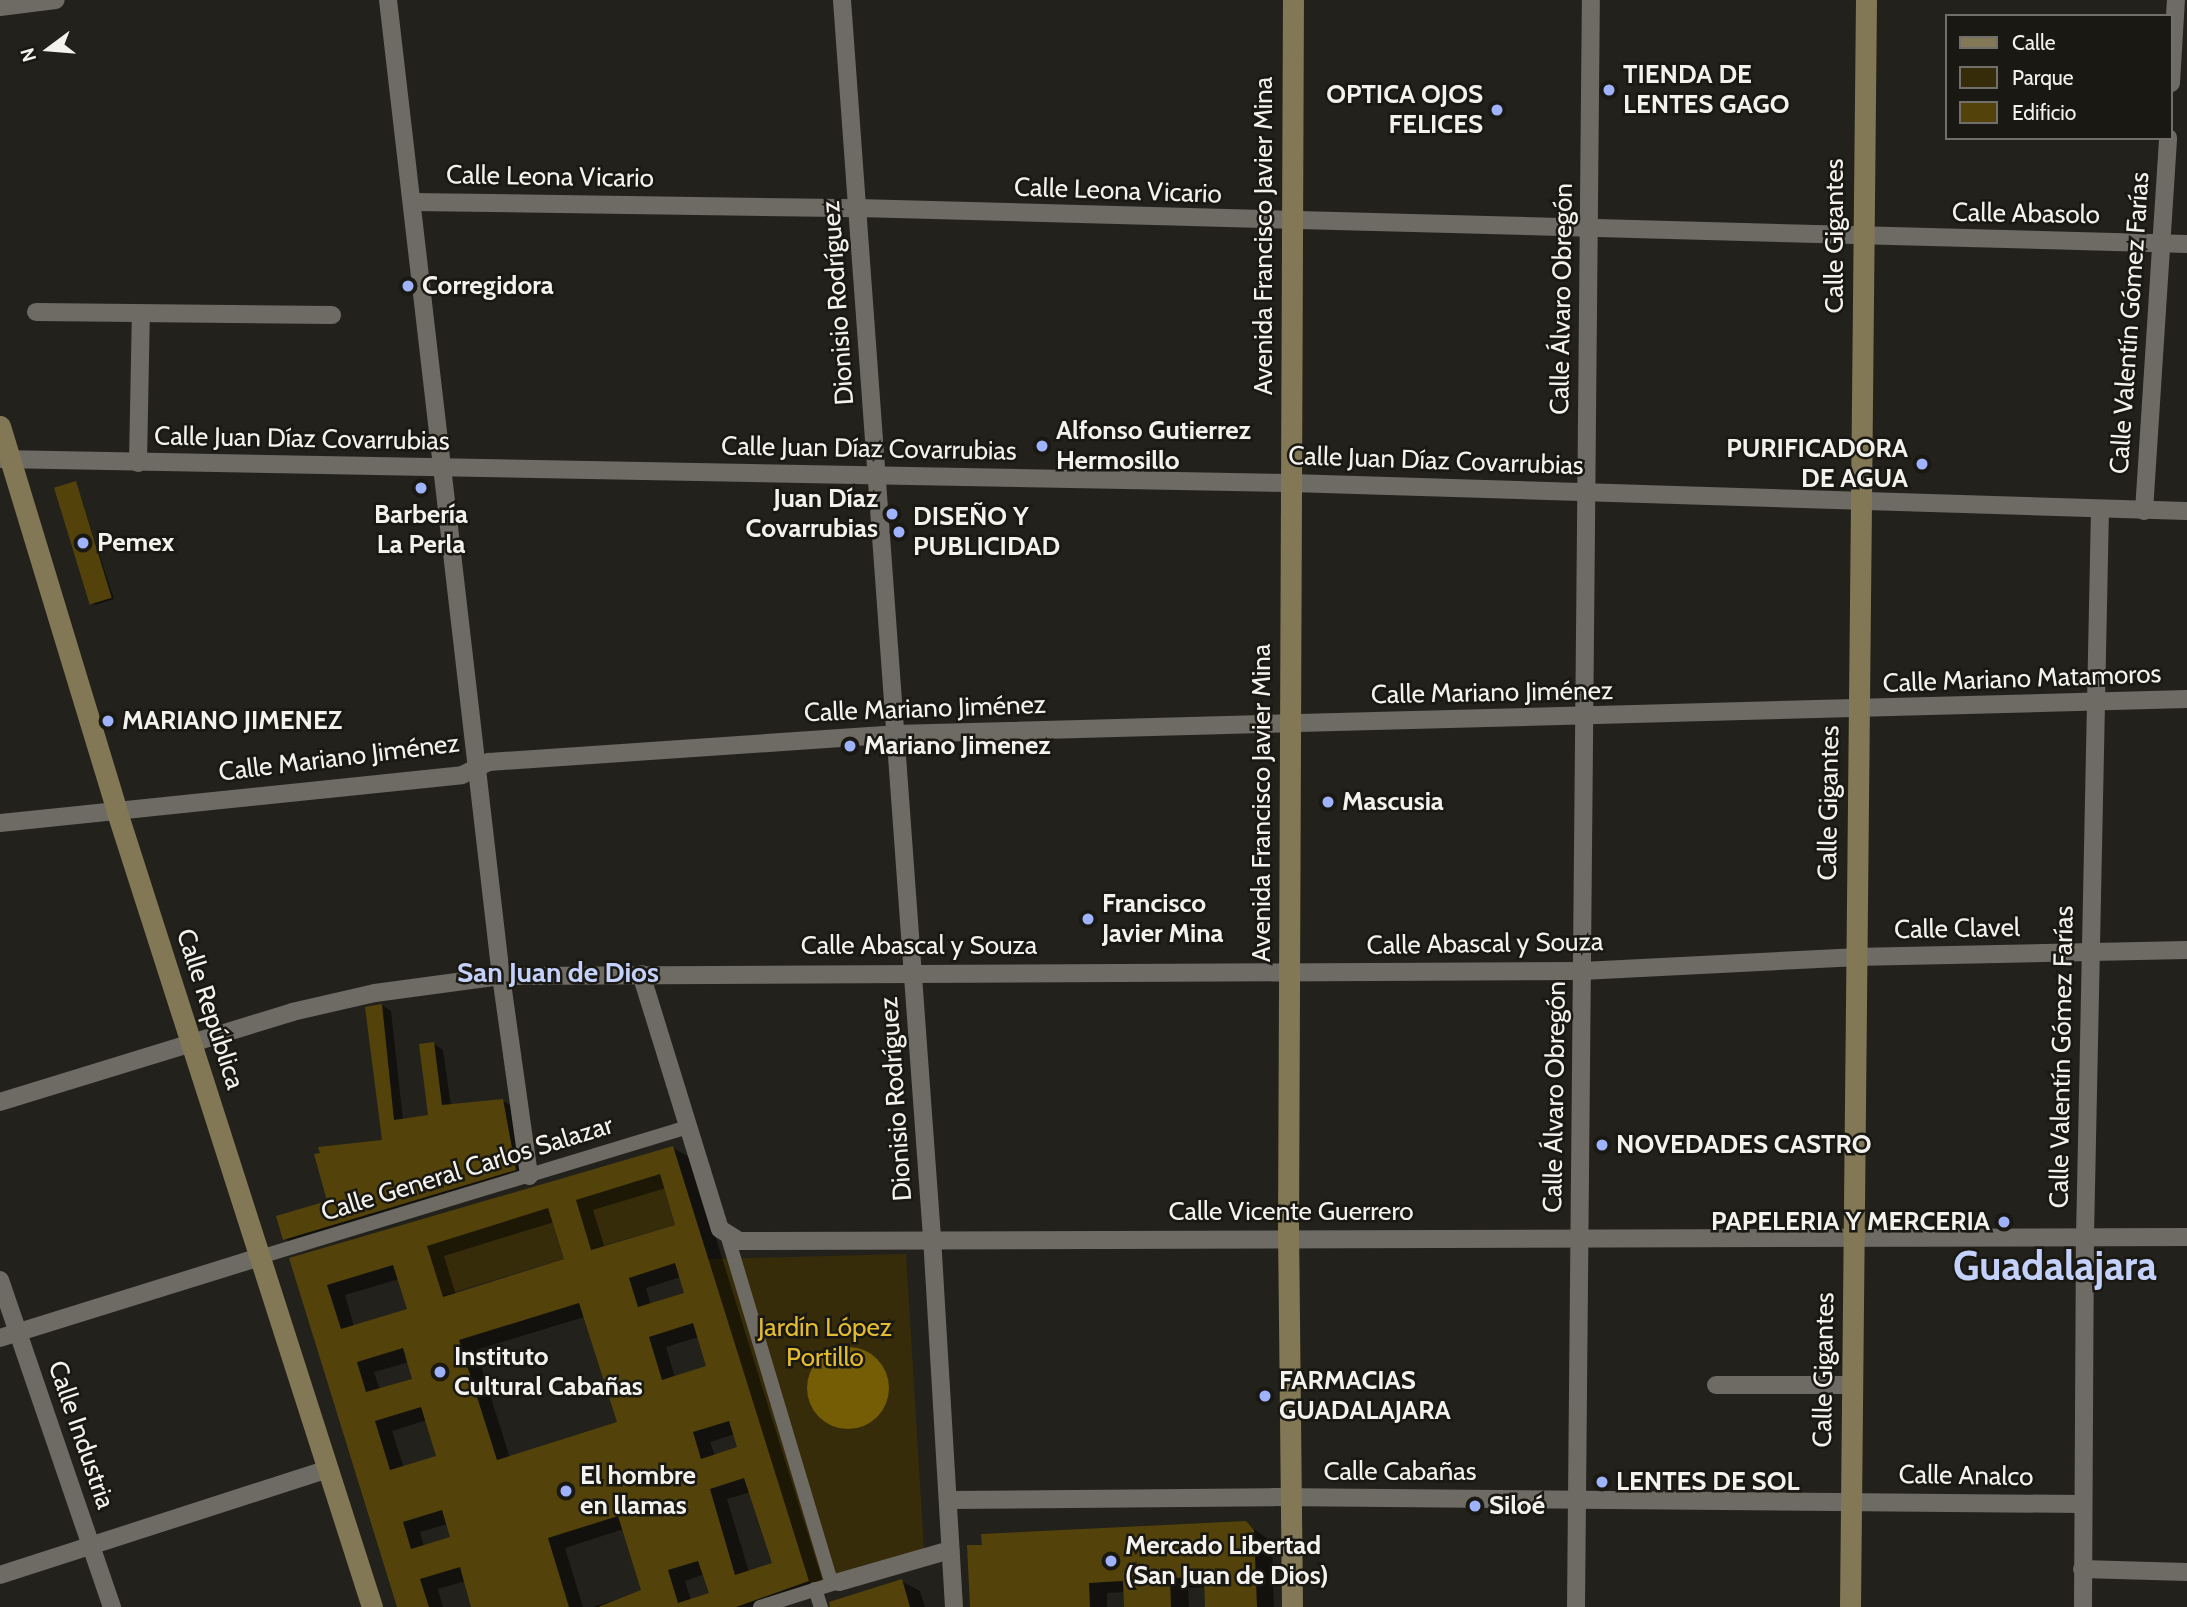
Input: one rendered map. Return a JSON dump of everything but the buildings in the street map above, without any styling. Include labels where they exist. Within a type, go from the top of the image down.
[{"type":"main road","name":"Avenida Francisco Javier Mina","points":[[1292,1607],[1288,1497],[1287,1239],[1293,0]]},
{"type":"main road","name":"Calle Gigantes","points":[[1850,1607],[1854,957],[1863,502],[1866,0]]},
{"type":"main road","name":"Calle República","points":[[0,426],[5,459],[372,1607]]},
{"type":"street","points":[[0,7],[56,0]]},
{"type":"street","points":[[388,0],[476,769],[529,1176]]},
{"type":"street","name":"Dionisio Rodríguez","points":[[842,0],[932,1237],[954,1607]]},
{"type":"street","name":"Calle Álvaro Obregón","points":[[1576,1607],[1591,0]]},
{"type":"street","points":[[2173,50],[2176,0]]},
{"type":"street","name":"Calle Valentín Gómez Farías","points":[[2144,510],[2168,140]]},
{"type":"street","name":"Calle Leona Vicario","points":[[412,202],[858,208],[1292,223],[1589,227],[1863,237]]},
{"type":"street","name":"Calle Abasolo","points":[[1863,237],[2187,244]]},
{"type":"street","points":[[36,312],[332,315]]},
{"type":"street","points":[[138,463],[141,313]]},
{"type":"street","name":"Calle Juan Díaz Covarrubias","points":[[5,459],[1291,482],[2187,511]]},
{"type":"street","name":"Calle Valentín Gómez Farías","points":[[2083,1607],[2085,1237],[2100,509]]},
{"type":"street","name":"Calle Mariano Matamoros","points":[[1859,710],[2187,699]]},
{"type":"street","name":"Calle Mariano Jiménez","points":[[0,822],[462,775],[489,762],[895,734],[1859,710]]},
{"type":"street","name":"Calle Clavel","points":[[1854,957],[2187,950]]},
{"type":"street","name":"Calle Abascal y Souza","points":[[0,1102],[292,1012],[375,993],[501,976],[1582,971],[1854,957]]},
{"type":"street","points":[[641,974],[720,1229],[728,1238],[834,1580]]},
{"type":"street","name":"Calle General Carlos Salazar","points":[[260,1257],[689,1127]]},
{"type":"street","name":"Calle Vicente Guerrero","points":[[728,1238],[739,1241],[932,1237],[2187,1237]]},
{"type":"street","points":[[0,1338],[260,1257]]},
{"type":"street","name":"Calle Industria","points":[[0,1280],[112,1607]]},
{"type":"street","points":[[1716,1385],[1851,1385]]},
{"type":"street","points":[[0,1575],[328,1469]]},
{"type":"street","name":"Calle Cabañas","points":[[948,1500],[1288,1497],[1850,1501]]},
{"type":"street","name":"Calle Analco","points":[[1850,1501],[2082,1504]]},
{"type":"street","points":[[760,1607],[834,1580],[950,1550]]},
{"type":"street","points":[[2082,1569],[2187,1572]]},
{"type":"street","points":[[815,1589],[821,1607]]},
{"type":"green space","points":[[660,1174],[675,1225],[590,1249],[575,1198]]},
{"type":"green space","points":[[548,1208],[563,1259],[442,1296],[427,1245]]},
{"type":"green space","name":"Jardín López Portillo","points":[[906,1254],[924,1549],[810,1584],[708,1259]]},
{"type":"shaded area","points":[[848,1347],[864,1350],[877,1359],[886,1372],[889,1388],[886,1404],[877,1417],[864,1426],[848,1429],[832,1426],[819,1417],[810,1404],[807,1388],[810,1372],[819,1359],[832,1350]]},
{"type":"place","name":"TIENDA DE LENTES GAGO","points":[[1609,90]]},
{"type":"place","name":"OPTICA OJOS FELICES","points":[[1497,110]]},
{"type":"place","name":"Corregidora","points":[[408,286]]},
{"type":"place","name":"Alfonso Gutierrez Hermosillo","points":[[1042,446]]},
{"type":"place","name":"PURIFICADORA DE AGUA","points":[[1922,464]]},
{"type":"place","name":"Barbería La Perla","points":[[421,488]]},
{"type":"place","name":"Juan Díaz Covarrubias","points":[[892,514]]},
{"type":"place","name":"DISEÑO Y PUBLICIDAD","points":[[899,532]]},
{"type":"place","name":"Pemex","points":[[83,543]]},
{"type":"place","name":"MARIANO JIMENEZ","points":[[108,721]]},
{"type":"place","name":"Mariano Jimenez","points":[[850,746]]},
{"type":"place","name":"Mascusia","points":[[1328,802]]},
{"type":"place","name":"Francisco Javier Mina","points":[[1088,919]]},
{"type":"place","name":"NOVEDADES CASTRO","points":[[1602,1145]]},
{"type":"place","name":"PAPELERIA Y MERCERIA","points":[[2004,1222]]},
{"type":"place","name":"Instituto Cultural Cabañas","points":[[440,1372]]},
{"type":"place","name":"FARMACIAS GUADALAJARA","points":[[1265,1396]]},
{"type":"place","name":"LENTES DE SOL","points":[[1602,1482]]},
{"type":"place","name":"El hombre en llamas","points":[[566,1491]]},
{"type":"place","name":"Siloé","points":[[1475,1506]]},
{"type":"place","name":"Mercado Libertad (San Juan de Dios)","points":[[1111,1561]]},
{"type":"district","name":"San Juan de Dios","points":[[558,972]]},
{"type":"district","name":"Guadalajara","points":[[2055,1266]]}]
